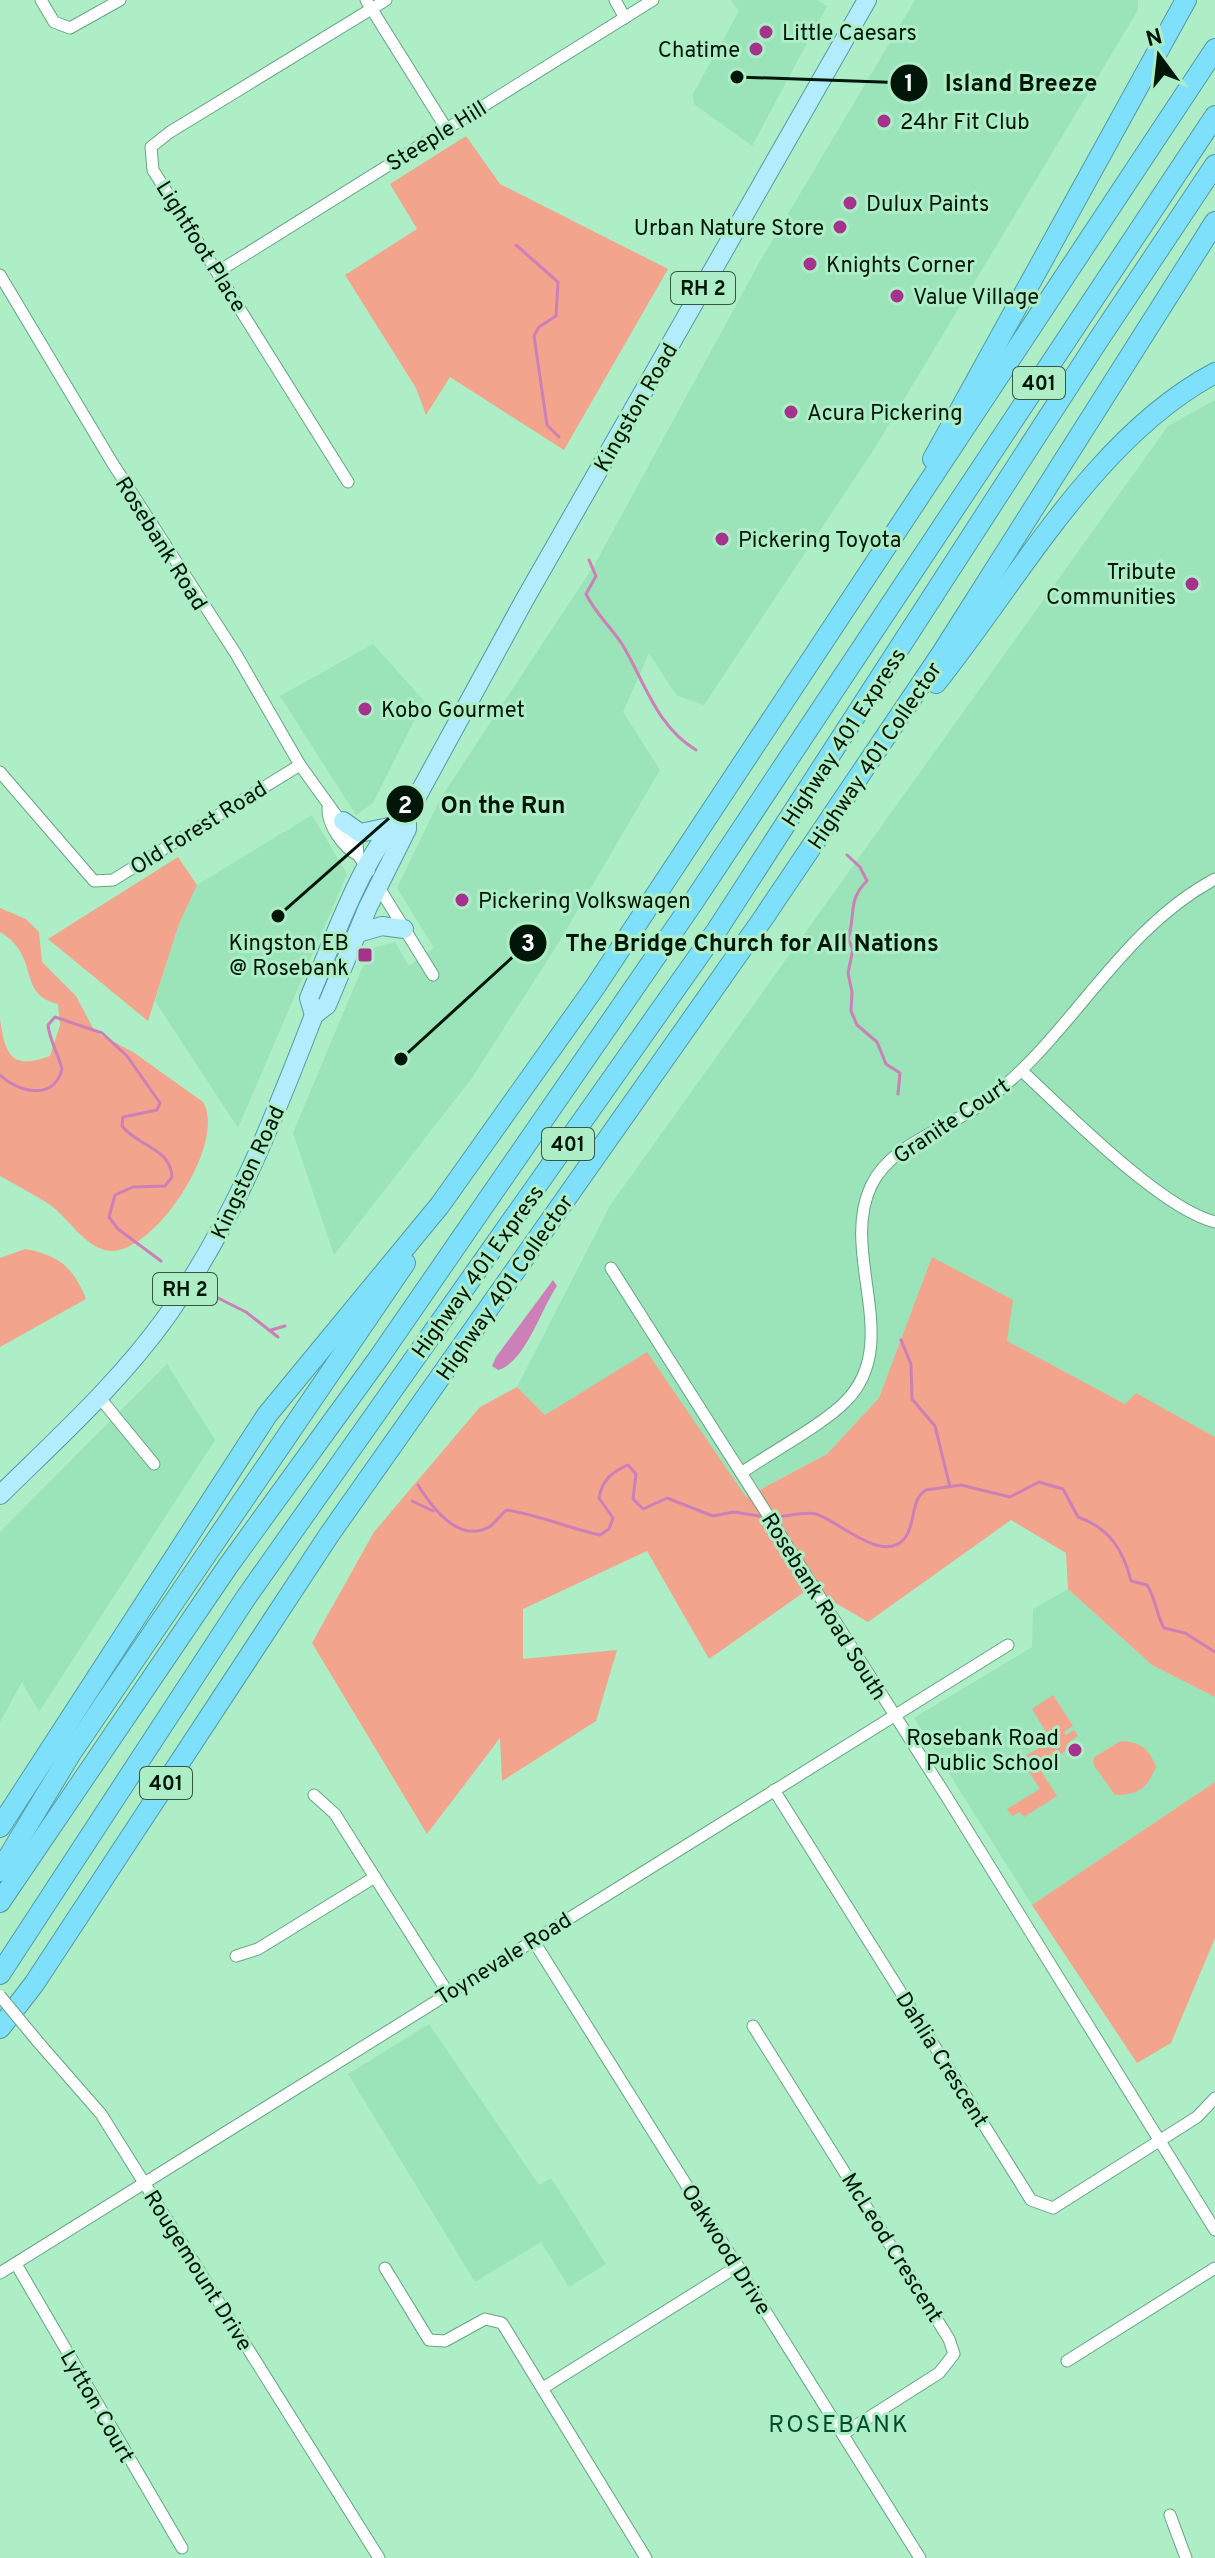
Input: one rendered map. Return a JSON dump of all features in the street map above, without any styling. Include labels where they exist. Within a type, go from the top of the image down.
[{"type":"highway","points":[[891,542],[960,405],[1186,0]]},
{"type":"highway","name":"401","points":[[0,1827],[267,1415],[440,1205],[604,975],[1215,49]]},
{"type":"highway","name":"Highway 401 Express","points":[[0,1902],[228,1566],[387,1346],[684,917],[1215,116]]},
{"type":"highway","name":"Highway 401 Express","points":[[0,1974],[245,1599],[717,930],[1215,165]]},
{"type":"highway","name":"Highway 401 Collector","points":[[0,2028],[34,1984],[329,1535],[650,1081],[844,799],[942,653],[1215,222]]},
{"type":"highway","points":[[844,799],[953,662],[1071,502],[1160,410],[1215,373]]},
{"type":"highway","points":[[0,1871],[71,1753],[389,1291],[440,1205]]},
{"type":"main road","name":"Kingston Road","points":[[314,1015],[309,998],[363,862],[389,827],[407,815],[525,599],[863,2]]},
{"type":"main road","name":"Kingston Road","points":[[0,1495],[100,1398],[165,1319],[235,1208],[314,1015],[327,1005],[378,886],[407,829],[407,815]]},
{"type":"main road","points":[[343,821],[360,833],[389,827]]},
{"type":"main road","points":[[358,933],[382,926],[404,929]]},
{"type":"street","points":[[41,0],[54,22],[70,28],[120,0]]},
{"type":"street","points":[[386,0],[369,4],[446,128]]},
{"type":"street","points":[[615,0],[625,18]]},
{"type":"street","name":"Steeple Hill","points":[[219,271],[653,0]]},
{"type":"street","name":"Lightfoot Place","points":[[348,482],[219,271],[153,170],[151,147],[369,4]]},
{"type":"street","name":"Rosebank Road","points":[[0,275],[113,464],[236,654],[300,765],[328,808],[343,821],[357,844],[363,862],[433,975]]},
{"type":"street","name":"Old Forest Road","points":[[0,772],[94,881],[113,880],[300,765]]},
{"type":"street","name":"Rosebank Road","points":[[328,808],[328,817],[349,851],[363,862]]},
{"type":"street","name":"Granite Court","points":[[741,1473],[847,1401],[865,1371],[873,1339],[860,1227],[872,1184],[894,1156],[966,1114],[1022,1071],[1076,1006],[1157,921],[1215,879]]},
{"type":"street","points":[[1022,1071],[1160,1194],[1187,1211],[1215,1222]]},
{"type":"street","name":"Rosebank Road South","points":[[611,1268],[1215,2230]]},
{"type":"street","points":[[100,1398],[154,1464]]},
{"type":"street","name":"Toynevale Road","points":[[0,2273],[1008,1645]]},
{"type":"street","name":"Dahlia Crescent","points":[[774,1790],[1031,2200],[1053,2208],[1160,2140]]},
{"type":"street","points":[[314,1795],[335,1814],[448,1993]]},
{"type":"street","points":[[236,1956],[258,1949],[375,1877]]},
{"type":"street","name":"Oakwood Drive","points":[[533,1940],[920,2558]]},
{"type":"street","name":"Rougemount Drive","points":[[0,1996],[101,2114],[379,2558]]},
{"type":"street","name":"McLeod Crescent","points":[[753,2026],[949,2339],[954,2354],[939,2373],[843,2434]]},
{"type":"street","points":[[1160,2140],[1197,2117],[1215,2098]]},
{"type":"street","name":"Lytton Court","points":[[16,2264],[182,2548]]},
{"type":"street","points":[[543,2388],[738,2266]]},
{"type":"street","points":[[385,2268],[429,2340],[445,2341],[485,2319],[502,2323],[646,2558]]},
{"type":"street","points":[[1067,2361],[1215,2268]]},
{"type":"street","points":[[1170,2515],[1186,2558]]},
{"type":"shaded area","points":[[731,0],[817,0],[827,6],[752,146],[694,104],[693,94],[739,11]]},
{"type":"shaded area","points":[[915,0],[1138,0],[1138,10],[873,451],[704,705],[676,695],[649,653],[623,712],[660,770],[559,942],[472,1078],[334,1255],[293,1133],[370,949],[395,942],[409,966],[434,948],[397,888],[440,799],[595,564],[759,263]]},
{"type":"shaded area","points":[[466,136],[500,184],[668,269],[564,450],[450,377],[426,415],[416,388],[345,275],[417,229],[390,184]]},
{"type":"shaded area","points":[[1215,400],[1215,1437],[1136,1393],[1125,1404],[1006,1341],[933,1258],[879,1398],[827,1454],[745,1497],[647,1353],[545,1415],[517,1387],[611,1204],[1168,426]]},
{"type":"shaded area","points":[[373,644],[424,701],[373,803],[356,815],[280,696]]},
{"type":"shaded area","points":[[312,815],[347,874],[238,1128],[155,1001],[179,924],[197,885]]},
{"type":"shaded area","points":[[178,857],[197,885],[179,924],[148,1021],[48,939]]},
{"type":"shaded area","points":[[0,908],[26,919],[39,932],[42,962],[76,996],[95,1032],[133,1052],[203,1102],[208,1120],[197,1166],[167,1214],[149,1233],[130,1246],[103,1250],[78,1232],[49,1204],[0,1176],[0,1019],[7,1050],[18,1060],[26,1061],[50,1056],[60,1025],[58,1004],[37,992],[20,952],[0,932]]},
{"type":"shaded area","points":[[25,1249],[47,1255],[63,1264],[76,1279],[86,1299],[0,1347],[0,1258]]},
{"type":"shaded area","points":[[932,1257],[1013,1300],[1007,1341],[1125,1404],[1136,1393],[1215,1437],[1215,1697],[1152,1665],[1068,1589],[1066,1553],[1011,1520],[868,1622],[810,1588],[709,1659],[647,1551],[523,1609],[523,1659],[617,1650],[596,1721],[502,1781],[500,1738],[427,1834],[312,1643],[374,1532],[480,1407],[517,1387],[545,1415],[647,1352],[746,1497],[827,1454],[879,1398]]},
{"type":"shaded area","points":[[553,1280],[557,1286],[524,1346],[508,1365],[498,1370],[492,1366],[496,1357]]},
{"type":"shaded area","points":[[167,1364],[215,1440],[39,1712],[22,1682],[0,1722],[0,1532]]},
{"type":"shaded area","name":"Rosebank Road Public School","points":[[1068,1589],[1152,1665],[1215,1697],[1215,1782],[1032,1905],[914,1718],[1032,1647],[1033,1609]]},
{"type":"shaded area","points":[[1053,1695],[1073,1726],[1064,1732],[1066,1735],[1074,1730],[1078,1736],[1069,1742],[1072,1747],[1039,1768],[1057,1796],[1024,1817],[1020,1812],[1012,1816],[1007,1809],[1040,1789],[1021,1759],[1051,1740],[1032,1709]]},
{"type":"shaded area","points":[[1121,1741],[1143,1748],[1156,1767],[1141,1789],[1115,1795],[1093,1764],[1094,1757]]},
{"type":"shaded area","points":[[1215,1782],[1215,1938],[1171,2043],[1137,2063],[1032,1905]]},
{"type":"shaded area","points":[[429,2024],[539,2185],[551,2178],[606,2264],[569,2287],[541,2242],[475,2282],[348,2074]]},
{"type":"waterway","points":[[516,245],[558,282],[556,316],[539,327],[534,336],[547,425],[559,437]]},
{"type":"waterway","points":[[589,560],[596,576],[586,594],[622,644],[661,716],[682,740],[696,750]]},
{"type":"waterway","points":[[847,855],[860,867],[867,881],[854,902],[848,939],[853,949],[848,973],[852,992],[851,1011],[857,1025],[877,1042],[886,1064],[900,1073],[898,1094]]},
{"type":"waterway","points":[[0,1075],[17,1086],[35,1091],[52,1086],[62,1069],[48,1025],[55,1017],[102,1033],[127,1056],[160,1103],[157,1110],[123,1117],[122,1126],[160,1153],[170,1167],[172,1177],[165,1186],[133,1187],[115,1195],[109,1217],[118,1229],[161,1261]]},
{"type":"waterway","points":[[218,1298],[246,1312],[278,1337]]},
{"type":"waterway","points":[[271,1330],[285,1326]]},
{"type":"waterway","points":[[901,1340],[911,1364],[912,1399],[935,1426],[950,1487]]},
{"type":"waterway","points":[[418,1485],[438,1512],[456,1527],[467,1531],[489,1527],[507,1510],[600,1535],[609,1529],[613,1518],[599,1498],[603,1486],[613,1474],[628,1465],[636,1474],[633,1499],[643,1509],[667,1498],[713,1516],[734,1512],[766,1517]]},
{"type":"waterway","points":[[773,1517],[816,1514],[884,1547],[895,1545],[908,1534],[915,1506],[926,1490],[961,1485],[1010,1497],[1039,1482],[1063,1489],[1078,1517],[1098,1527],[1113,1541],[1124,1559],[1131,1581],[1147,1585],[1164,1628],[1185,1633],[1215,1652]]},
{"type":"waterway","points":[[412,1501],[433,1511]]},
{"type":"place","name":"Little Caesars","points":[[766,32]]},
{"type":"place","name":"Chatime","points":[[756,49]]},
{"type":"place","name":"Island Breeze","points":[[737,77]]},
{"type":"place","name":"24hr Fit Club","points":[[884,121]]},
{"type":"place","name":"Dulux Paints","points":[[850,203]]},
{"type":"place","name":"Urban Nature Store","points":[[840,227]]},
{"type":"place","name":"Knights Corner","points":[[810,264]]},
{"type":"place","name":"Value Village","points":[[897,296]]},
{"type":"place","name":"Acura Pickering","points":[[791,412]]},
{"type":"place","name":"Pickering Toyota","points":[[722,539]]},
{"type":"place","name":"Tribute Communities","points":[[1192,584]]},
{"type":"place","name":"Kobo Gourmet","points":[[365,709]]},
{"type":"place","name":"Pickering Volkswagen","points":[[462,900]]},
{"type":"place","name":"On the Run","points":[[278,916]]},
{"type":"place","name":"Kingston EB @ Rosebank","points":[[365,955]]},
{"type":"place","name":"The Bridge Church for All Nations","points":[[401,1059]]},
{"type":"place","name":"Rosebank Road Public School","points":[[1075,1750]]},
{"type":"district","name":"ROSEBANK","points":[[839,2424]]}]
